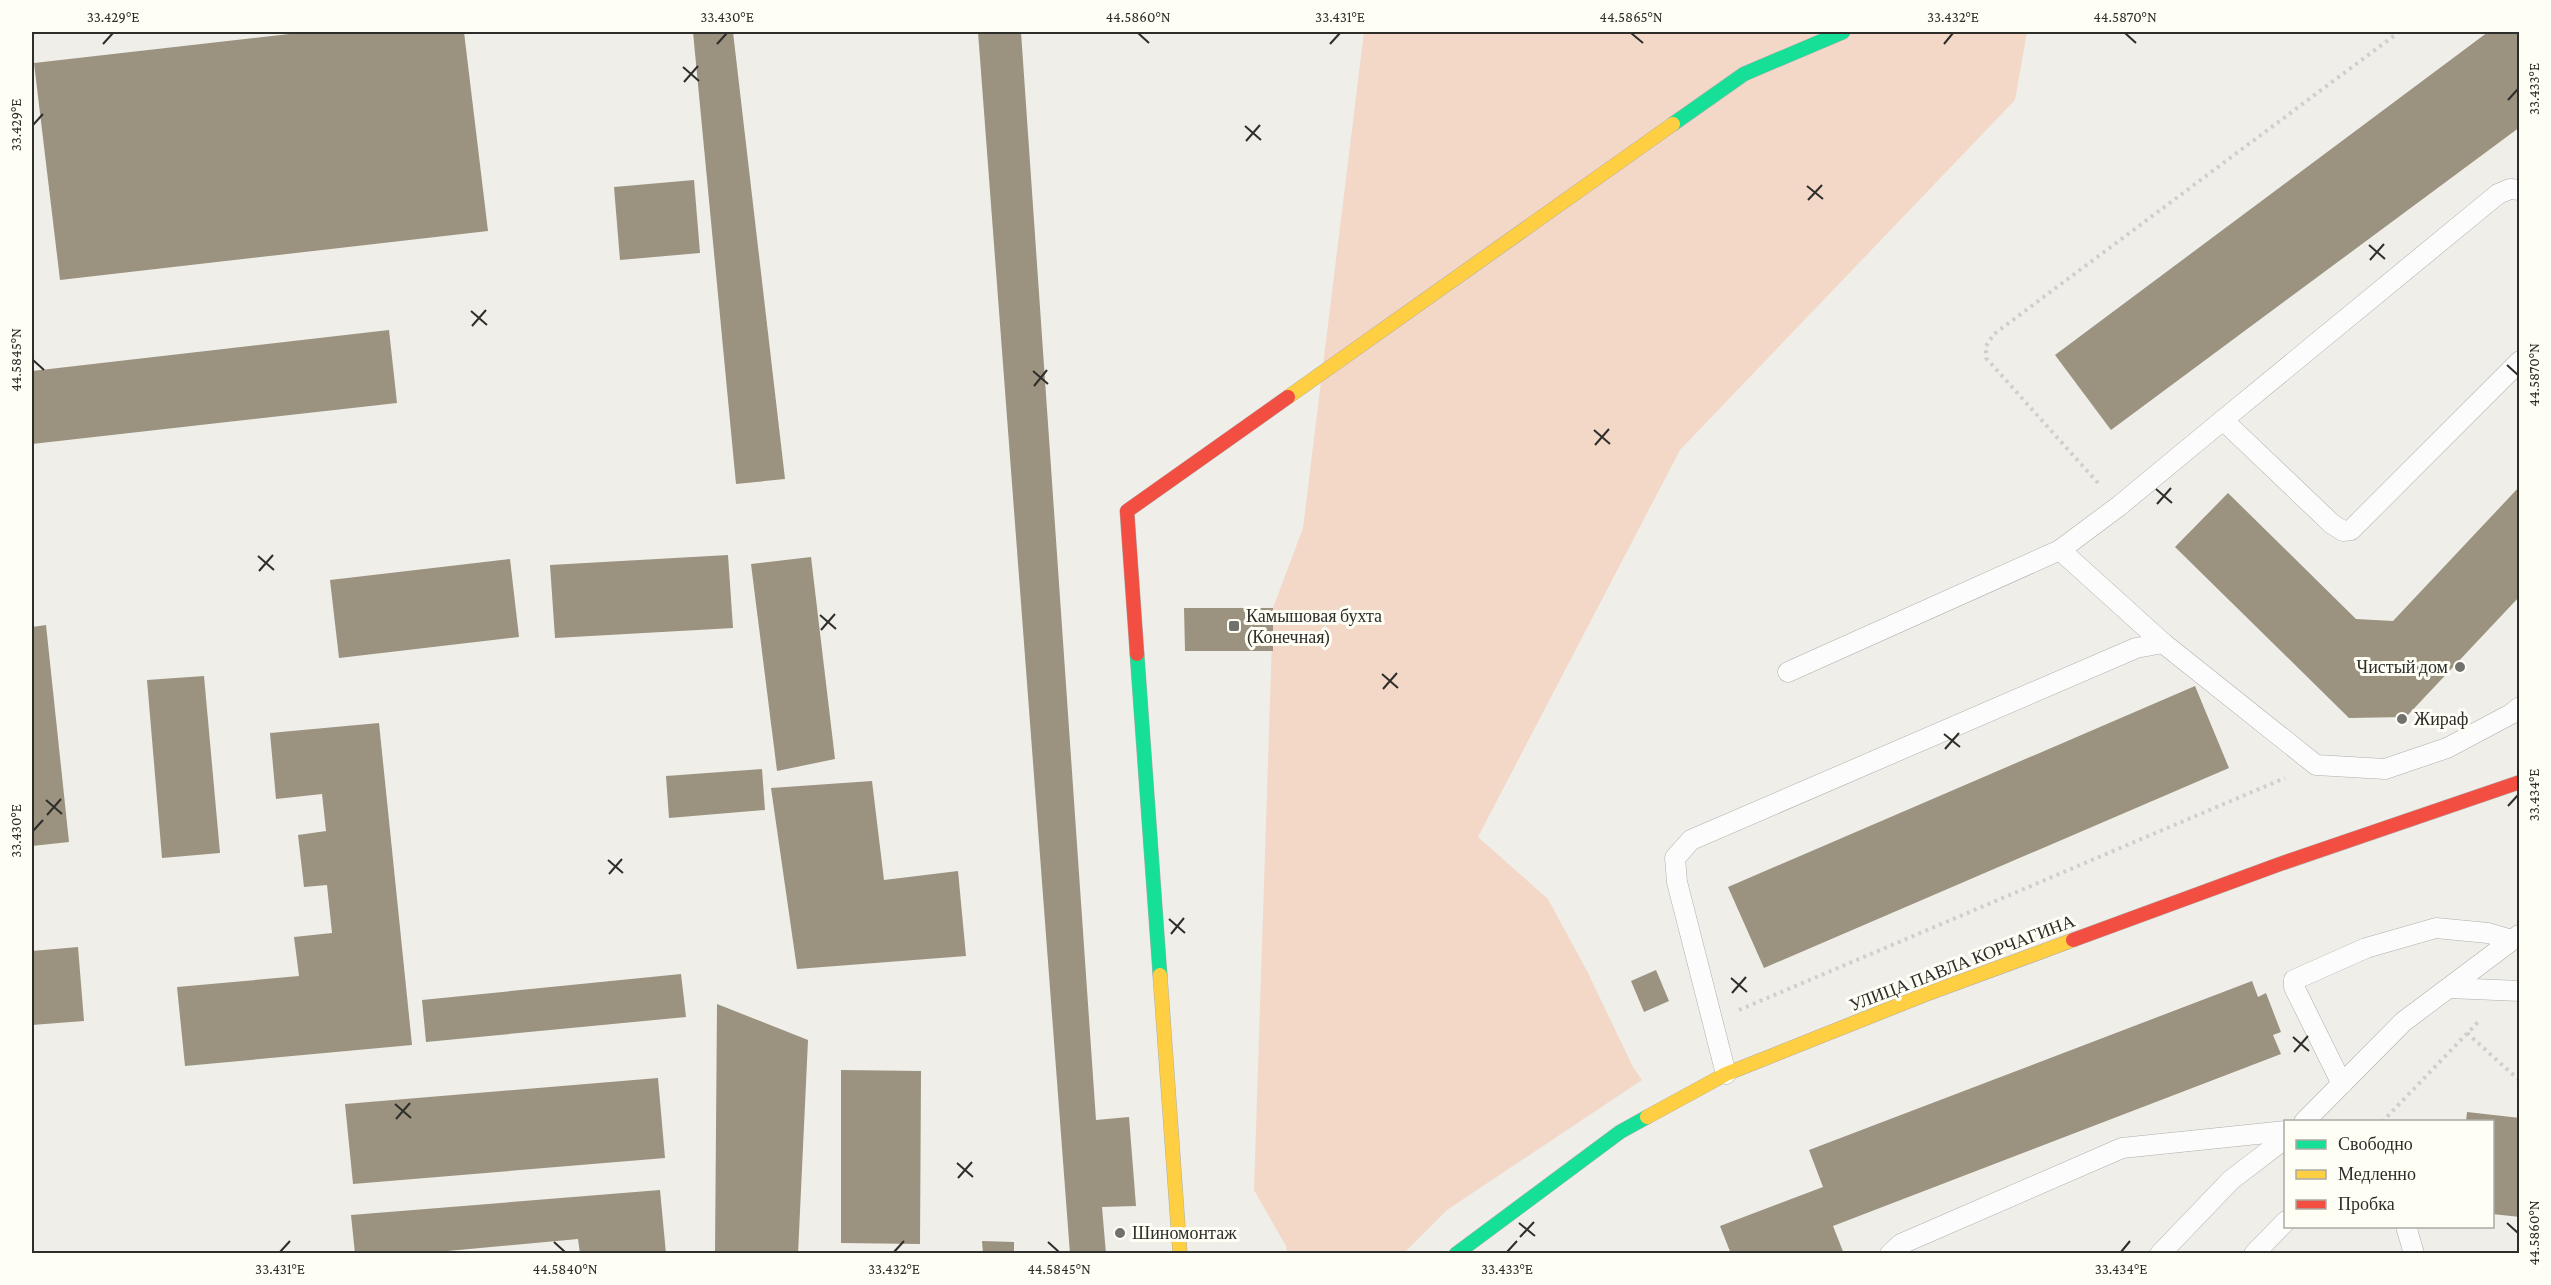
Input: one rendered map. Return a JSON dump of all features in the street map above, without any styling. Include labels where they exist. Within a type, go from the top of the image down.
[{"type":"street","points":[[1180,1254],[1127,511],[1744,74],[1843,32]]},
{"type":"street","name":"УЛИЦА ПАВЛА КОРЧАГИНА","points":[[1456,1254],[1620,1132],[1726,1074],[1958,983],[2280,864],[2520,782]]},
{"type":"lane","points":[[1788,672],[2060,550],[2119,506],[2498,194],[2510,189],[2520,190]]},
{"type":"lane","points":[[2223,420],[2332,524],[2343,531],[2351,530],[2520,361]]},
{"type":"lane","points":[[2060,550],[2163,643],[2316,765],[2385,770],[2447,748],[2520,707]]},
{"type":"lane","points":[[1726,1074],[1677,882],[1675,858],[1691,840],[2136,648],[2163,643]]},
{"type":"lane","points":[[2342,1084],[2294,987],[2294,980],[2366,948],[2436,928],[2516,937]]},
{"type":"lane","points":[[2306,1120],[2403,1022],[2516,937]]},
{"type":"lane","points":[[2449,988],[2514,991]]},
{"type":"lane","points":[[1890,1254],[1901,1244],[2122,1148],[2284,1131]]},
{"type":"lane","points":[[2160,1254],[2231,1180],[2284,1140]]},
{"type":"lane","points":[[2254,1254],[2284,1223]]},
{"type":"lane","points":[[2406,1228],[2414,1254]]},
{"type":"path","points":[[2119,506],[1986,358],[1986,346],[1994,334],[2399,32]]},
{"type":"path","points":[[1712,1022],[2316,765]]},
{"type":"path","points":[[2384,1120],[2467,1033],[2514,991]]},
{"type":"path","points":[[2467,1033],[2520,1081]]},
{"type":"shaded area","points":[[1364,32],[2027,32],[2015,100],[1680,450],[1478,837],[1548,899],[1587,971],[1633,1067],[1642,1080],[1447,1210],[1404,1253],[1287,1253],[1286,1246],[1254,1190],[1273,608],[1303,528]]},
{"type":"building","points":[[307,32],[464,32],[488,231],[60,280],[34,63]]},
{"type":"building","points":[[693,32],[733,32],[785,479],[736,484]]},
{"type":"building","points":[[978,32],[1021,32],[1096,1120],[1129,1117],[1136,1206],[1102,1207],[1106,1254],[1070,1254]]},
{"type":"building","points":[[2488,32],[2520,32],[2520,127],[2111,430],[2055,355]]},
{"type":"building","points":[[694,180],[700,253],[620,260],[614,187]]},
{"type":"building","points":[[389,330],[397,403],[32,444],[32,371]]},
{"type":"building","points":[[2520,486],[2520,596],[2406,717],[2349,718],[2175,547],[2228,493],[2356,619],[2393,621]]},
{"type":"building","points":[[728,555],[733,628],[555,638],[550,565]]},
{"type":"building","points":[[811,557],[835,759],[777,771],[751,564]]},
{"type":"building","points":[[510,559],[519,637],[339,658],[330,580]]},
{"type":"building","points":[[1184,608],[1273,608],[1273,651],[1185,651]]},
{"type":"building","points":[[46,625],[69,842],[32,846],[32,627]]},
{"type":"building","points":[[204,676],[220,853],[162,858],[147,680]]},
{"type":"building","points":[[2195,686],[2229,768],[1764,968],[1728,887]]},
{"type":"building","points":[[379,723],[412,1045],[185,1066],[177,987],[299,976],[294,937],[332,933],[327,885],[304,887],[298,835],[326,831],[322,794],[276,799],[270,733]]},
{"type":"building","points":[[762,769],[765,810],[669,818],[666,776]]},
{"type":"building","points":[[872,781],[884,880],[958,871],[966,956],[797,969],[771,788]]},
{"type":"building","points":[[78,947],[84,1021],[32,1025],[32,951]]},
{"type":"building","points":[[1656,970],[1669,1001],[1644,1012],[1631,981]]},
{"type":"building","points":[[681,974],[686,1017],[426,1042],[422,1000]]},
{"type":"building","points":[[2252,981],[2258,997],[2266,993],[2281,1032],[2273,1035],[2281,1054],[1833,1226],[1844,1254],[1731,1254],[1720,1226],[1823,1187],[1809,1150]]},
{"type":"building","points":[[717,1004],[808,1040],[798,1254],[715,1254]]},
{"type":"building","points":[[841,1070],[921,1071],[920,1244],[841,1243]]},
{"type":"building","points":[[658,1078],[665,1158],[353,1184],[345,1104]]},
{"type":"building","points":[[2467,1112],[2520,1118],[2520,1217],[2494,1214],[2494,1120],[2466,1120]]},
{"type":"building","points":[[660,1190],[666,1254],[580,1254],[578,1239],[415,1254],[355,1254],[351,1215]]},
{"type":"building","points":[[982,1241],[1014,1242],[1014,1254],[983,1254]]},
{"type":"traffic: fast","points":[[1673,124],[1744,74],[1843,32]]},
{"type":"traffic: fast","points":[[1137,654],[1160,975]]},
{"type":"traffic: fast","points":[[1456,1254],[1620,1132],[1647,1117]]},
{"type":"traffic: slow","points":[[1288,397],[1673,124]]},
{"type":"traffic: slow","points":[[1647,1117],[1726,1074],[1924,995],[2073,940]]},
{"type":"traffic: slow","points":[[1160,975],[1180,1254]]},
{"type":"traffic: jam","points":[[1137,654],[1127,511],[1288,397]]},
{"type":"traffic: jam","points":[[2073,940],[2280,864],[2520,782]]},
{"type":"place","name":"Камышовая бухта (Конечная)","points":[[1234,626]]},
{"type":"place","name":"Чистый дом","points":[[2460,667]]},
{"type":"place","name":"Жираф","points":[[2402,719]]},
{"type":"place","name":"Шиномонтаж","points":[[1120,1233]]}]
